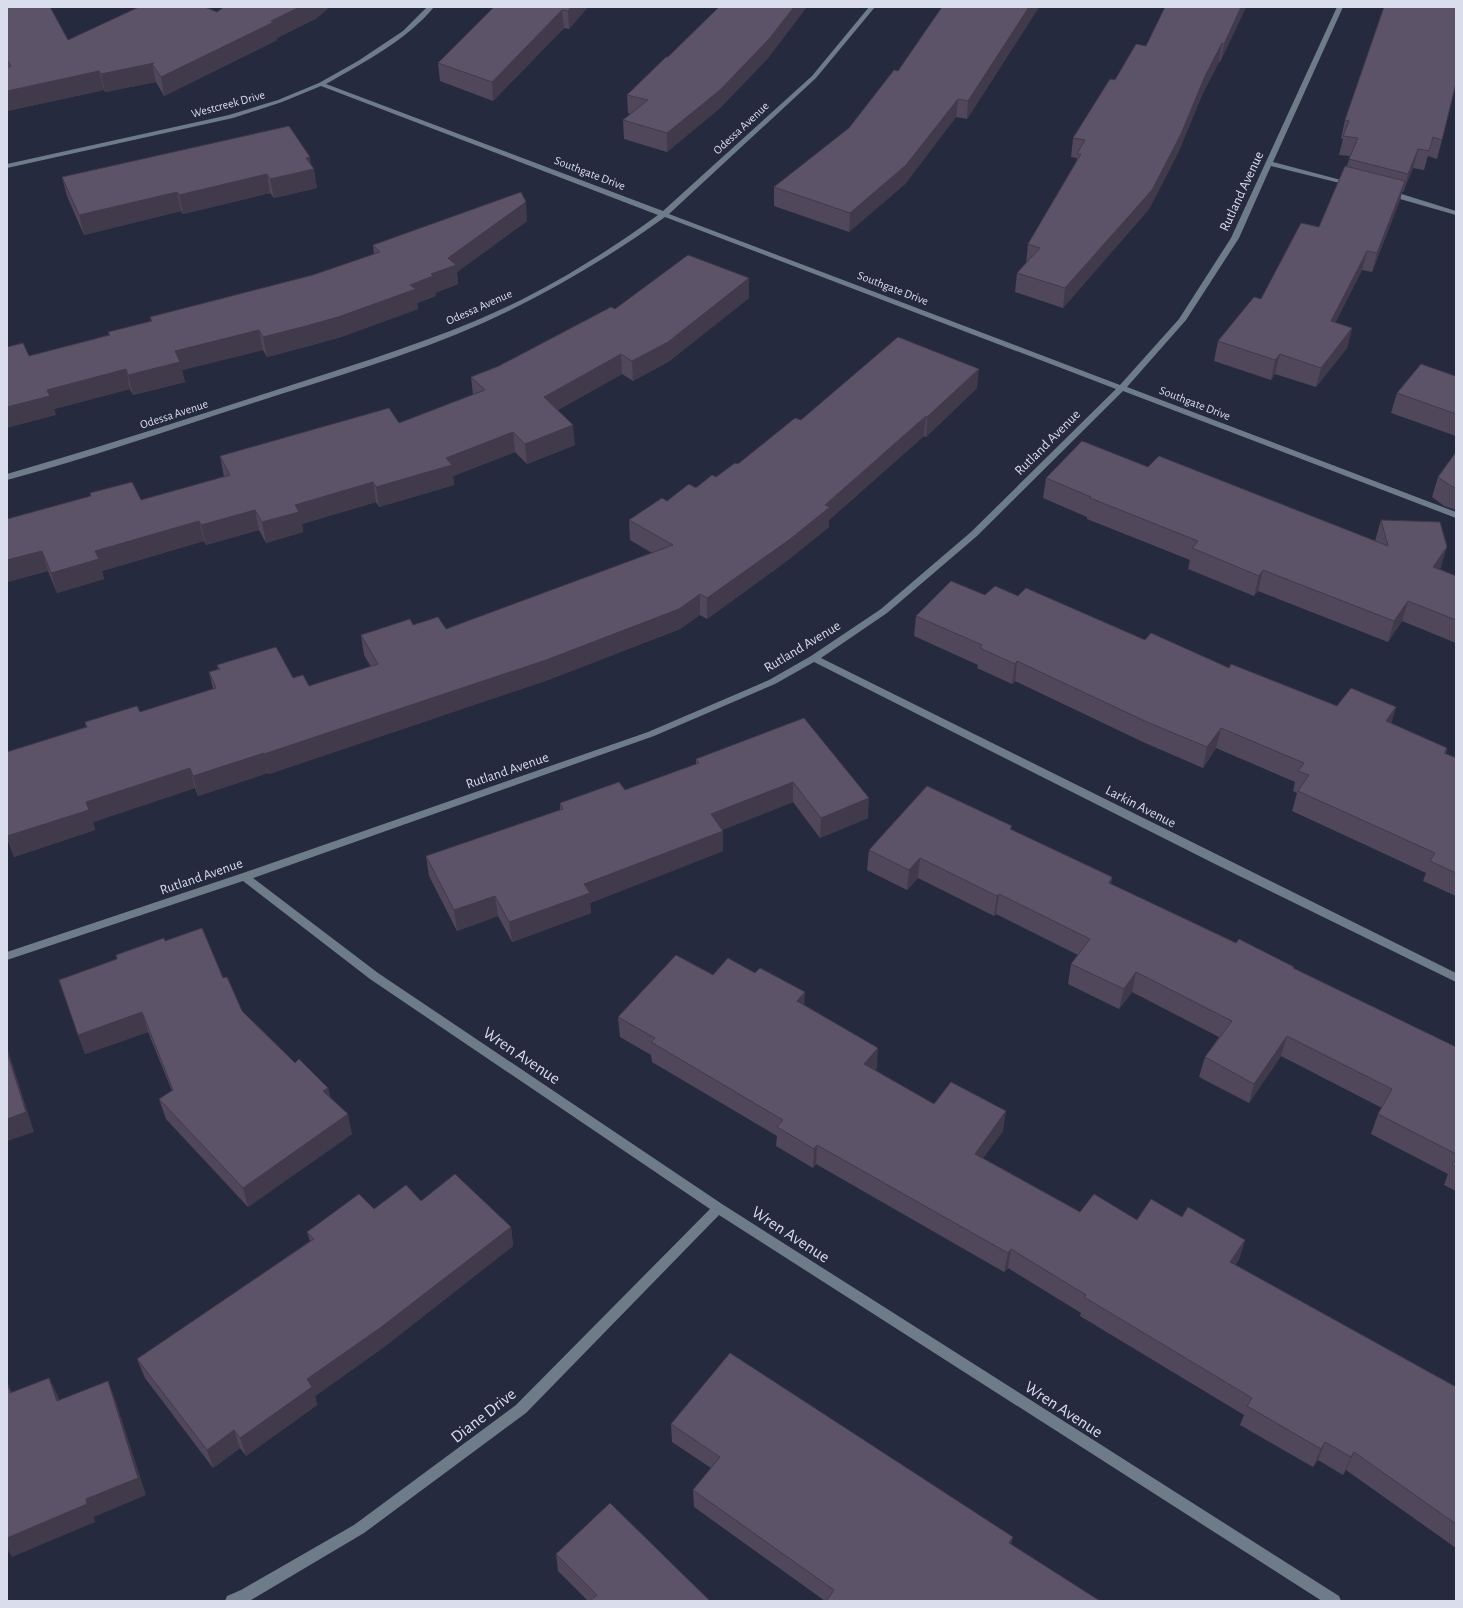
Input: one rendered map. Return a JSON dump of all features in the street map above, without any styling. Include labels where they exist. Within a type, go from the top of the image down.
[{"type":"street","name":"Westcreek Drive","points":[[7,166],[231,116],[280,101],[320,84],[360,62],[405,32],[431,7]]},
{"type":"street","name":"Odessa Avenue","points":[[7,477],[112,446],[386,358],[479,322],[545,290],[624,243],[664,214],[814,77],[872,7]]},
{"type":"street","name":"Rutland Avenue","points":[[7,956],[244,877],[651,734],[772,682],[814,658],[884,611],[974,534],[1122,388],[1182,320],[1235,238],[1340,7]]},
{"type":"street","name":"Southgate Drive","points":[[320,84],[1456,514]]},
{"type":"street","points":[[1269,163],[1357,185]]},
{"type":"street","points":[[1379,191],[1456,213]]},
{"type":"street","name":"Larkin Avenue","points":[[814,658],[1212,858],[1456,978]]},
{"type":"street","name":"Wren Avenue","points":[[244,877],[374,976],[718,1208],[1334,1601]]},
{"type":"street","name":"Diane Drive","points":[[232,1601],[246,1595],[359,1529],[522,1409],[718,1208]]},
{"type":"building","points":[[7,7],[50,7],[68,40],[139,7],[205,7],[217,12],[224,7],[300,7],[271,21],[274,22],[161,77],[152,64],[154,63],[101,74],[99,71],[7,91],[7,68],[11,66],[7,60]]},
{"type":"building","points":[[494,7],[571,7],[568,11],[562,10],[492,82],[438,63]]},
{"type":"building","points":[[719,7],[794,7],[769,39],[720,90],[667,133],[623,120],[648,100],[627,95]]},
{"type":"building","points":[[942,7],[1029,7],[968,101],[958,99],[906,165],[850,213],[774,187],[849,128],[894,70],[898,71]]},
{"type":"building","points":[[1165,7],[1241,7],[1224,44],[1222,43],[1205,76],[1181,134],[1152,190],[1065,288],[1017,273],[1040,248],[1028,244],[1081,154],[1077,154],[1085,140],[1073,138],[1110,79],[1115,80],[1136,44],[1146,46]]},
{"type":"building","points":[[1384,7],[1456,7],[1456,83],[1442,140],[1433,137],[1429,151],[1418,149],[1408,174],[1349,159],[1358,138],[1343,136],[1349,121],[1345,120]]},
{"type":"building","points":[[289,126],[310,157],[306,158],[314,169],[270,179],[267,174],[179,195],[177,192],[79,215],[62,177]]},
{"type":"building","points":[[1345,166],[1405,181],[1377,253],[1367,251],[1331,321],[1352,328],[1321,368],[1280,354],[1275,360],[1218,341],[1254,297],[1261,299],[1301,223],[1319,227]]},
{"type":"building","points":[[521,192],[526,202],[448,258],[456,265],[431,274],[433,276],[410,285],[416,289],[338,317],[306,326],[263,337],[259,330],[175,351],[180,362],[128,375],[126,369],[47,390],[50,396],[7,407],[7,347],[23,343],[29,356],[110,335],[108,332],[152,321],[150,317],[313,275],[380,252],[373,245]]},
{"type":"building","points":[[688,255],[749,278],[668,342],[632,361],[621,354],[544,397],[573,425],[525,444],[513,432],[446,458],[452,465],[376,487],[373,482],[295,505],[299,512],[262,522],[255,510],[201,525],[199,521],[95,551],[99,559],[51,573],[42,551],[7,560],[7,519],[91,496],[90,493],[132,482],[141,500],[230,475],[220,456],[389,408],[399,423],[485,390],[471,377],[499,366],[611,307],[615,309]]},
{"type":"building","points":[[898,337],[979,369],[927,417],[926,416],[825,505],[830,507],[789,540],[707,598],[700,594],[679,609],[546,660],[264,754],[193,776],[190,768],[86,802],[89,810],[7,836],[7,752],[87,727],[85,722],[137,706],[140,712],[216,688],[209,672],[220,669],[217,665],[276,647],[293,678],[303,675],[309,686],[378,664],[361,635],[410,619],[413,625],[438,617],[446,629],[673,545],[629,520],[662,498],[667,501],[689,484],[696,488],[712,475],[716,477],[735,463],[738,464],[795,418],[801,420]]},
{"type":"building","points":[[1421,364],[1455,376],[1456,375],[1456,414],[1397,393]]},
{"type":"building","points":[[1082,441],[1148,467],[1159,456],[1388,546],[1381,520],[1440,522],[1447,547],[1433,567],[1456,576],[1456,620],[1408,601],[1394,621],[1263,570],[1259,576],[1192,548],[1198,541],[1090,498],[1091,497],[1046,478]]},
{"type":"building","points":[[1456,452],[1456,488],[1438,477]]},
{"type":"building","points":[[951,581],[985,595],[995,586],[1018,596],[1026,588],[1145,640],[1151,633],[1229,668],[1231,664],[1337,706],[1351,688],[1396,707],[1386,721],[1447,748],[1444,753],[1456,758],[1456,873],[1430,861],[1435,853],[1298,791],[1309,775],[1298,771],[1304,763],[1221,728],[1207,747],[1147,722],[1017,661],[1015,664],[980,648],[982,645],[916,616]]},
{"type":"building","points":[[804,718],[869,798],[821,818],[793,782],[711,814],[723,831],[584,884],[590,893],[509,922],[495,896],[454,910],[426,856],[563,809],[560,803],[619,782],[625,790],[699,763],[696,759]]},
{"type":"building","points":[[927,786],[1012,826],[1010,829],[1112,877],[1109,883],[1236,943],[1239,939],[1294,967],[1293,968],[1456,1047],[1456,1154],[1378,1114],[1392,1089],[1287,1036],[1254,1084],[1205,1057],[1232,1021],[1136,972],[1124,989],[1071,964],[1090,939],[999,894],[997,896],[920,858],[909,870],[869,850]]},
{"type":"building","points":[[202,928],[223,978],[227,977],[242,1011],[295,1063],[299,1059],[328,1088],[323,1091],[348,1114],[243,1188],[159,1099],[173,1090],[142,1012],[78,1035],[59,980],[117,959],[116,955],[164,938],[165,941]]},
{"type":"building","points":[[676,955],[713,975],[728,958],[755,973],[760,968],[805,992],[797,1001],[878,1048],[864,1064],[934,1104],[951,1082],[1006,1111],[975,1154],[1080,1212],[1094,1194],[1137,1220],[1151,1199],[1182,1217],[1188,1207],[1245,1240],[1230,1262],[1456,1387],[1456,1524],[1354,1452],[1351,1457],[1325,1442],[1321,1449],[1247,1406],[1252,1398],[1084,1297],[1086,1295],[1011,1249],[1008,1253],[817,1145],[814,1149],[777,1127],[783,1120],[651,1042],[655,1038],[618,1017]]},
{"type":"building","points":[[7,1052],[26,1112],[7,1119]]},
{"type":"building","points":[[1456,1159],[1456,1167],[1452,1165]]},
{"type":"building","points":[[455,1174],[511,1227],[380,1328],[307,1379],[312,1387],[240,1438],[234,1430],[207,1450],[137,1359],[314,1239],[307,1232],[359,1194],[374,1209],[406,1185],[421,1201]]},
{"type":"building","points":[[730,1353],[1013,1537],[1009,1543],[1100,1601],[828,1601],[827,1600],[834,1590],[693,1490],[720,1457],[671,1424]]},
{"type":"building","points":[[49,1378],[57,1401],[108,1381],[138,1478],[86,1499],[87,1504],[7,1538],[7,1382],[10,1393]]},
{"type":"building","points":[[610,1503],[710,1601],[590,1601],[597,1595],[556,1554]]}]
